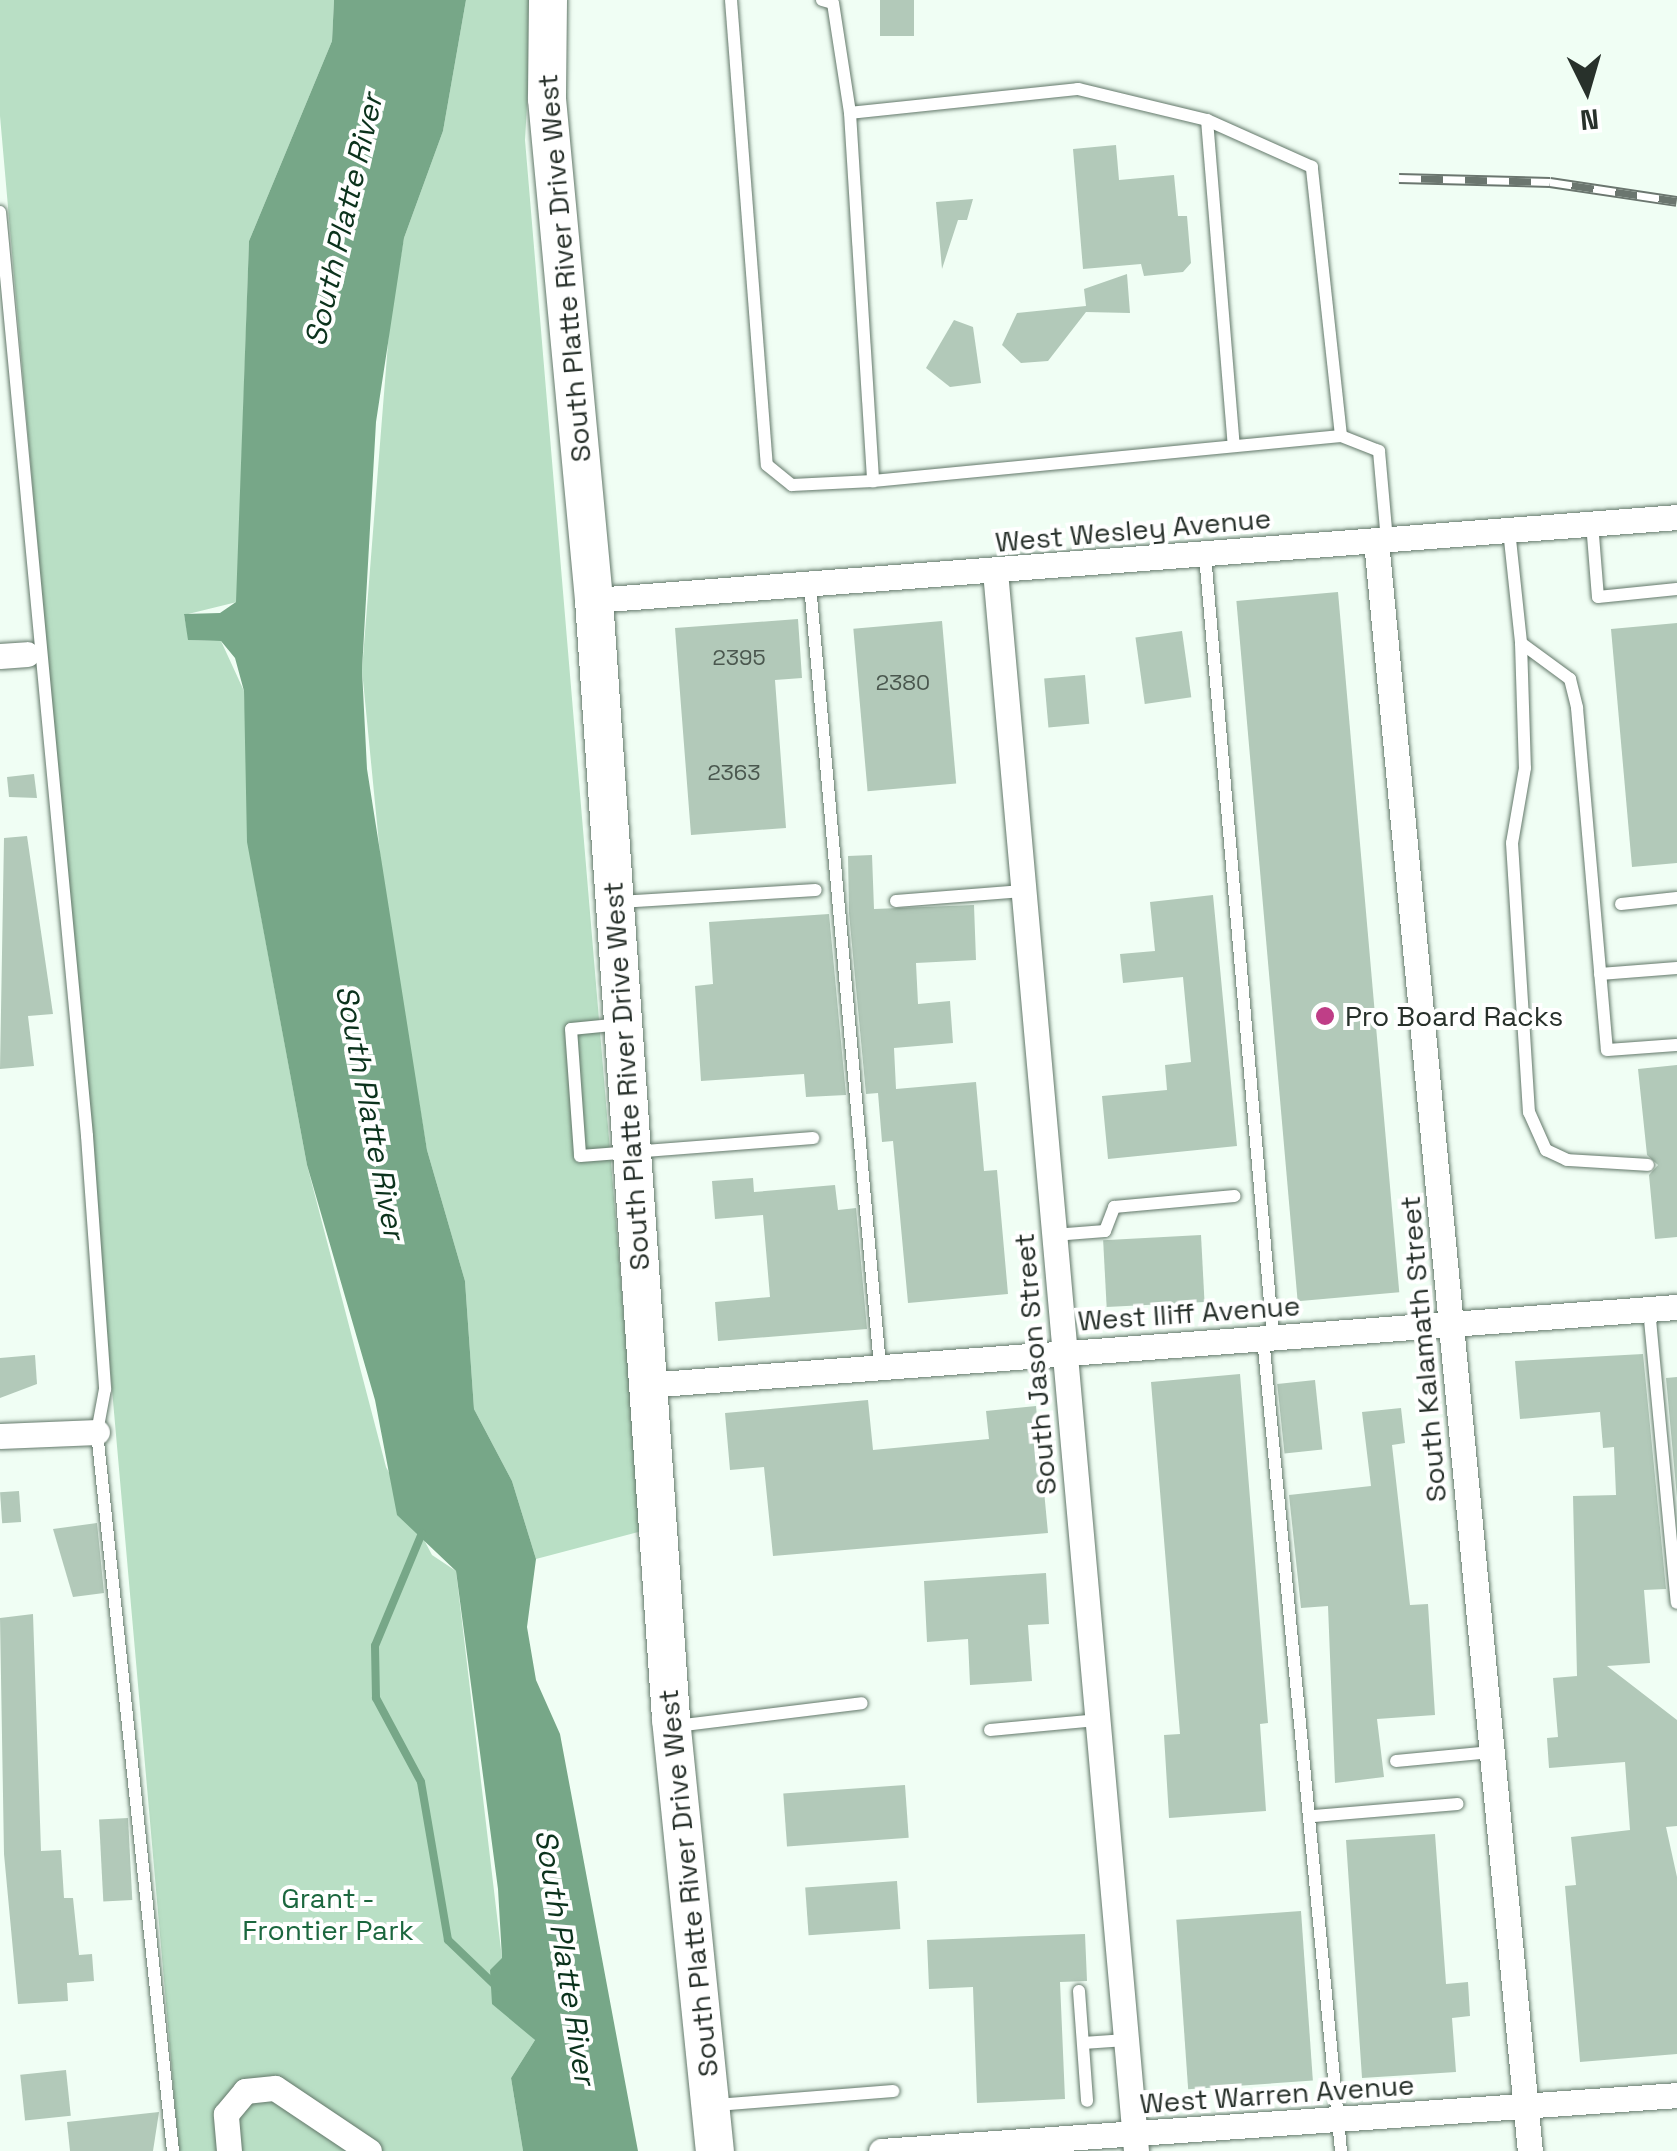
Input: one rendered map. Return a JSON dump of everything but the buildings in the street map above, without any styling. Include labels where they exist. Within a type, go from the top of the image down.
[{"type":"street","name":"South Platte River Drive West","points":[[548,0],[563,316],[594,600],[672,1726],[715,2151]]},
{"type":"street","name":"West Wesley Avenue","points":[[594,600],[1677,516]]},
{"type":"street","name":"South Kalamath Street","points":[[1382,540],[1451,1324],[1530,2151]]},
{"type":"street","name":"South Jason Street","points":[[995,571],[1136,2142]]},
{"type":"street","points":[[0,656],[27,654]]},
{"type":"street","name":"West Iliff Avenue","points":[[646,1385],[1677,1306]]},
{"type":"street","points":[[0,1436],[97,1432]]},
{"type":"street","points":[[229,2151],[222,2143],[226,2114],[245,2092],[276,2088],[369,2151]]},
{"type":"street","name":"West Warren Avenue","points":[[882,2151],[1136,2142],[1338,2119],[1677,2095]]},
{"type":"lane","points":[[730,0],[768,465],[792,485],[873,481],[1341,436],[1379,451],[1382,540]]},
{"type":"lane","points":[[822,0],[833,3],[850,113],[873,481]]},
{"type":"lane","points":[[850,113],[1078,89],[1207,120],[1312,167],[1341,436]]},
{"type":"lane","points":[[1207,120],[1234,446]]},
{"type":"lane","points":[[0,212],[87,1136],[105,1390],[97,1432],[174,2151]]},
{"type":"lane","points":[[1592,523],[1598,597],[1677,589]]},
{"type":"lane","points":[[1509,530],[1521,643],[1525,768],[1512,843],[1529,1112],[1546,1150],[1567,1160],[1648,1166]]},
{"type":"lane","points":[[1205,554],[1268,1337],[1314,1816],[1341,2151]]},
{"type":"lane","points":[[810,585],[880,1366]]},
{"type":"lane","points":[[1521,643],[1570,679],[1607,1050],[1677,1045]]},
{"type":"lane","points":[[614,902],[816,890]]},
{"type":"lane","points":[[896,901],[1023,891]]},
{"type":"lane","points":[[1621,904],[1677,898]]},
{"type":"lane","points":[[1600,974],[1677,968]]},
{"type":"lane","points":[[622,1024],[571,1029],[580,1156],[813,1138]]},
{"type":"lane","points":[[1054,1235],[1105,1231],[1114,1207],[1234,1196]]},
{"type":"lane","points":[[1650,1309],[1677,1602]]},
{"type":"lane","points":[[672,1726],[862,1703]]},
{"type":"lane","points":[[990,1730],[1098,1720]]},
{"type":"lane","points":[[1396,1760],[1492,1752]]},
{"type":"lane","points":[[1314,1816],[1458,1804]]},
{"type":"lane","points":[[1079,1991],[1087,2101]]},
{"type":"lane","points":[[1083,2044],[1126,2040]]},
{"type":"lane","points":[[710,2106],[892,2091]]},
{"type":"green space","name":"Grant - Frontier Park","points":[[0,0],[334,0],[332,41],[249,241],[237,602],[184,615],[189,640],[221,641],[244,691],[256,889],[307,1165],[386,1467],[432,1555],[456,1571],[502,1958],[519,2023],[535,2040],[511,2078],[523,2151],[179,2151],[0,116]]},
{"type":"green space","points":[[466,0],[533,0],[525,140],[642,1531],[536,1559],[512,1481],[474,1409],[465,1281],[427,1150],[384,895],[362,670],[390,318],[404,238],[443,131]]},
{"type":"water","name":"South Platte River","points":[[334,0],[466,0],[443,131],[404,238],[376,422],[362,670],[367,769],[427,1150],[465,1281],[474,1409],[512,1481],[536,1559],[527,1627],[536,1680],[560,1734],[638,2151],[523,2151],[511,2078],[535,2040],[492,2004],[490,1970],[502,1958],[498,1889],[456,1571],[397,1515],[375,1400],[307,1165],[247,842],[244,691],[235,658],[221,641],[188,640],[184,614],[220,613],[236,602],[249,241],[332,41]]},
{"type":"waterway","points":[[422,1533],[375,1646],[376,1698],[421,1782],[448,1940],[498,1988]]},
{"type":"railway","points":[[1399,178],[1550,182],[1677,201]]},
{"type":"place","name":"Pro Board Racks","points":[[1325,1016]]}]
